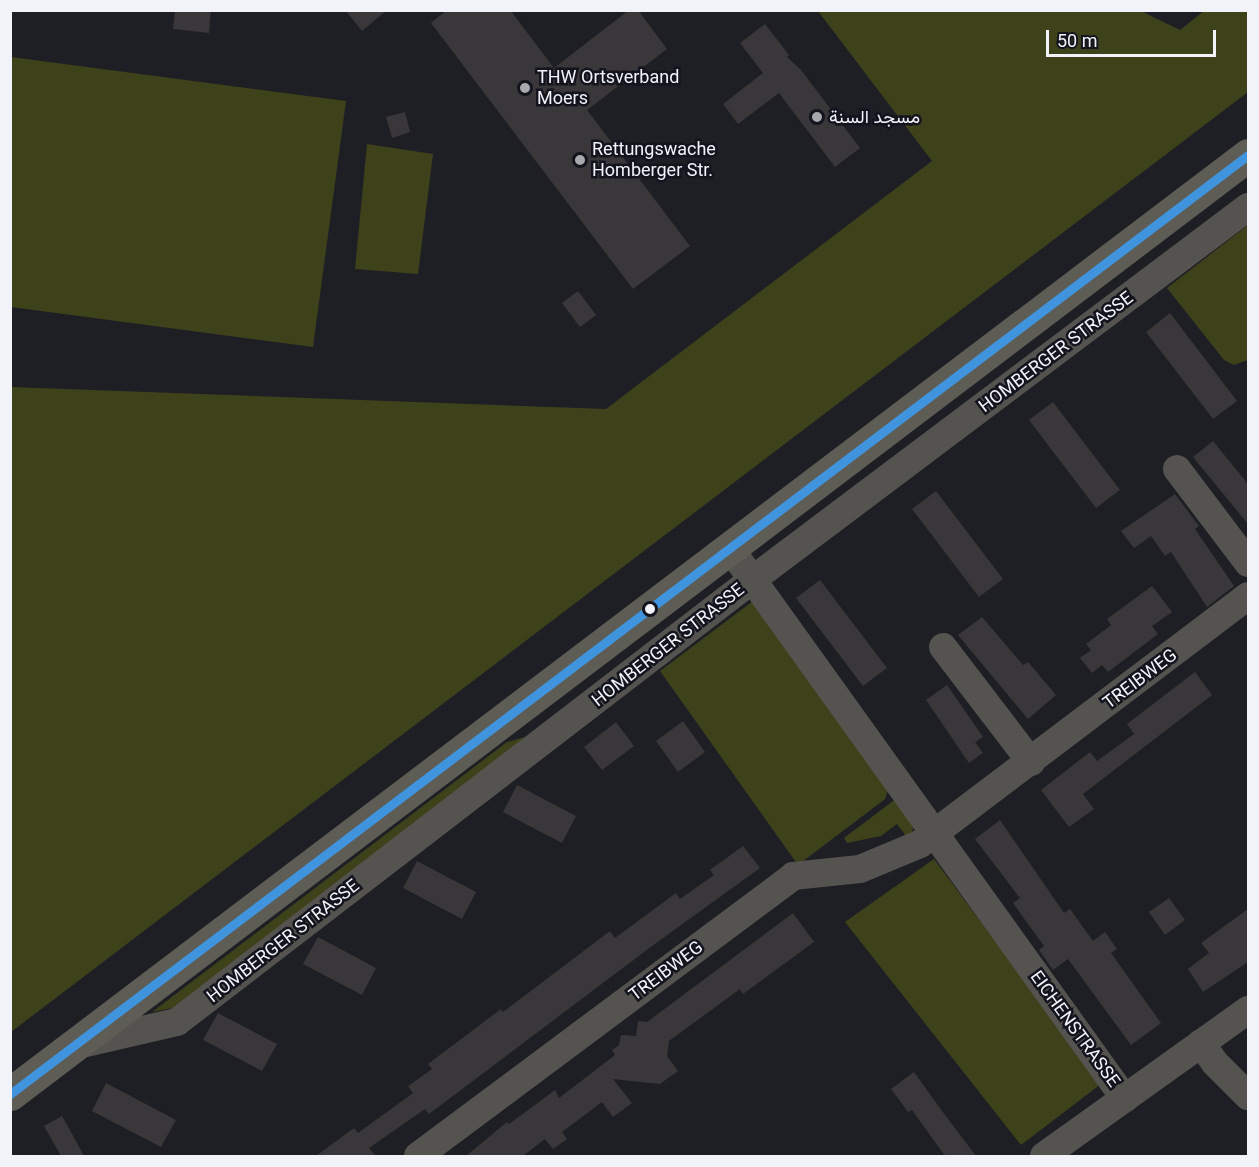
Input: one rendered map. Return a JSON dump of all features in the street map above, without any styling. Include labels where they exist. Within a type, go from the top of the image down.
[{"type":"main road","name":"HOMBERGER STRASSE","points":[[10,1094],[1248,155]]},
{"type":"street","name":"HOMBERGER STRASSE","points":[[72,1046],[177,1022],[752,580],[1248,207]]},
{"type":"street","points":[[1177,469],[1248,563]]},
{"type":"street","points":[[729,547],[935,835]]},
{"type":"street","name":"TREIBWEG","points":[[418,1156],[793,876],[860,869],[900,854],[935,835],[1248,596]]},
{"type":"street","points":[[943,646],[1031,762]]},
{"type":"street","name":"EICHENSTRASSE","points":[[935,835],[1125,1098]]},
{"type":"street","name":"EICHENSTRASSE","points":[[1044,1156],[1248,1010]]},
{"type":"street","points":[[1201,1043],[1215,1063],[1248,1096]]},
{"type":"green space","points":[[818,11],[1141,11],[1180,30],[1204,11],[1248,11],[1248,92],[11,1032],[11,387],[606,409],[932,161]]},
{"type":"green space","points":[[11,57],[346,101],[313,347],[11,307]]},
{"type":"green space","points":[[367,144],[433,154],[418,274],[355,269]]},
{"type":"green space","points":[[1248,225],[1248,360],[1234,365],[1224,360],[1167,288]]},
{"type":"green space","points":[[753,601],[889,787],[885,799],[798,865],[660,671]]},
{"type":"green space","points":[[536,734],[178,1007],[152,1012],[507,742]]},
{"type":"green space","points":[[897,798],[912,822],[913,829],[909,840],[897,824],[881,836],[847,843],[844,838]]},
{"type":"green space","points":[[934,859],[1101,1084],[1021,1145],[845,922]]},
{"type":"building","points":[[175,10],[211,10],[209,33],[173,29]]},
{"type":"building","points":[[345,10],[387,10],[362,31]]},
{"type":"building","points":[[447,10],[510,10],[554,68],[629,10],[638,10],[667,49],[587,110],[690,246],[633,289],[431,23]]},
{"type":"building","points":[[765,24],[789,55],[787,57],[801,70],[860,148],[835,167],[779,93],[738,124],[723,104],[763,73],[740,43]]},
{"type":"building","points":[[405,112],[410,132],[392,138],[386,117]]},
{"type":"building","points":[[578,291],[596,315],[580,327],[562,303]]},
{"type":"building","points":[[1170,313],[1237,401],[1213,419],[1146,332]]},
{"type":"building","points":[[1053,402],[1120,490],[1096,508],[1029,420]]},
{"type":"building","points":[[1213,441],[1248,484],[1248,524],[1193,457]]},
{"type":"building","points":[[936,491],[1003,579],[979,597],[912,509]]},
{"type":"building","points":[[1175,494],[1199,526],[1195,529],[1234,586],[1207,607],[1171,552],[1165,556],[1151,536],[1134,548],[1121,531]]},
{"type":"building","points":[[820,580],[887,668],[863,686],[796,598]]},
{"type":"building","points":[[1152,586],[1172,612],[1152,626],[1158,634],[1108,672],[1102,665],[1092,673],[1080,658],[1091,650],[1086,644],[1111,625],[1107,619]]},
{"type":"building","points":[[982,617],[1023,665],[1028,662],[1056,695],[1028,719],[958,635]]},
{"type":"building","points":[[1195,672],[1212,695],[1083,794],[1094,809],[1069,827],[1041,790],[1090,752],[1097,761],[1134,734],[1127,724]]},
{"type":"building","points":[[947,685],[983,737],[975,742],[983,753],[969,763],[926,700]]},
{"type":"building","points":[[683,721],[705,752],[678,772],[656,741]]},
{"type":"building","points":[[616,722],[634,746],[602,770],[584,747]]},
{"type":"building","points":[[517,785],[576,816],[562,843],[503,812]]},
{"type":"building","points":[[1000,820],[1064,913],[1070,909],[1093,941],[1105,932],[1117,949],[1111,953],[1161,1023],[1131,1045],[1068,959],[1053,970],[1039,950],[1044,946],[1013,903],[1020,898],[975,839]]},
{"type":"building","points":[[743,846],[760,868],[652,946],[429,1114],[425,1109],[369,1148],[376,1156],[316,1156],[354,1128],[358,1133],[413,1093],[408,1086],[432,1069],[428,1064],[501,1009],[503,1012],[610,931],[615,938],[676,893],[680,899],[714,875],[710,870]]},
{"type":"building","points":[[417,861],[476,892],[462,919],[403,888]]},
{"type":"building","points":[[1169,898],[1185,920],[1165,935],[1149,912]]},
{"type":"building","points":[[1248,909],[1248,962],[1203,992],[1188,969],[1209,953],[1201,943]]},
{"type":"building","points":[[793,913],[814,942],[743,994],[740,989],[669,1041],[667,1056],[678,1071],[660,1084],[613,1079],[632,1103],[613,1117],[602,1102],[562,1132],[567,1139],[553,1149],[545,1139],[523,1156],[466,1156],[507,1122],[509,1124],[555,1090],[559,1098],[615,1055],[612,1050],[619,1045],[621,1035],[636,1036],[638,1021],[647,1022]]},
{"type":"building","points":[[318,937],[376,968],[362,995],[303,964]]},
{"type":"building","points":[[218,1013],[277,1044],[262,1071],[203,1040]]},
{"type":"building","points":[[914,1072],[976,1156],[945,1156],[912,1110],[908,1112],[891,1089]]},
{"type":"building","points":[[106,1083],[176,1120],[161,1147],[92,1111]]},
{"type":"building","points":[[62,1116],[84,1156],[61,1156],[44,1126]]},
{"type":"transit line","points":[[10,1094],[1248,155]]},
{"type":"place","name":"THW Ortsverband Moers","points":[[525,88]]},
{"type":"place","name":"مسجد السنة","points":[[817,117]]},
{"type":"place","name":"Rettungswache Homberger Str.","points":[[580,160]]}]
